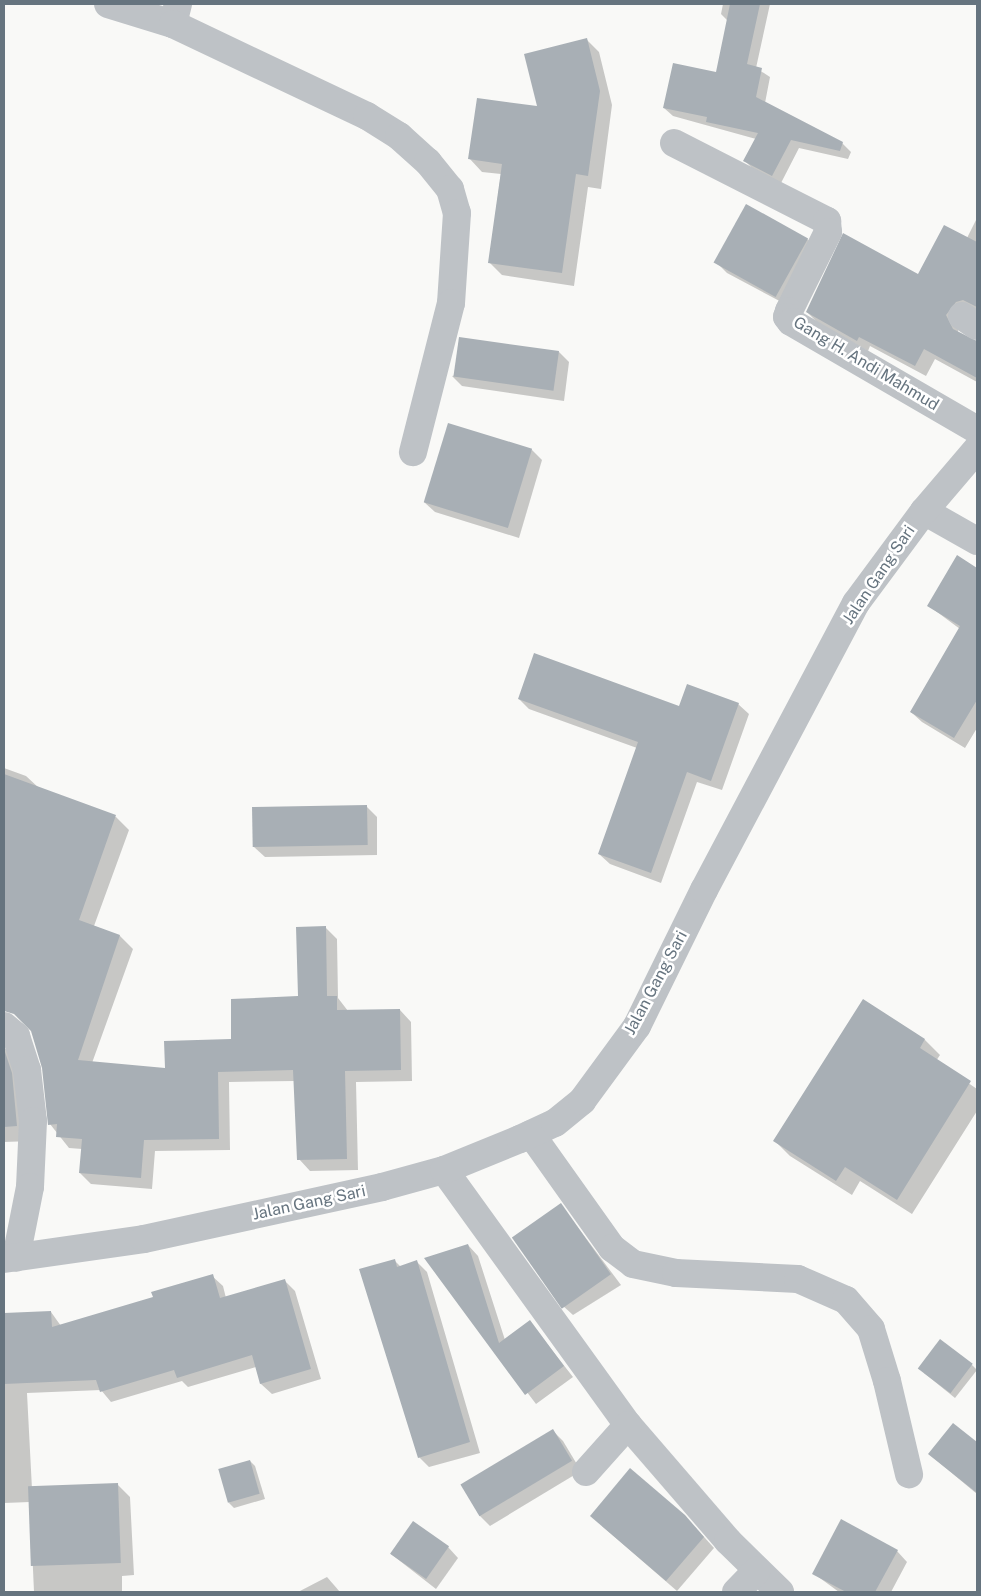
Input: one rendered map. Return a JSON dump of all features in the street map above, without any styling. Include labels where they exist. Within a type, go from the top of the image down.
[{"type":"street","points":[[108,4],[176,14],[367,116],[406,142],[428,162],[450,188],[457,213],[451,303],[413,452]]},
{"type":"street","name":"Gang H. Andi Mahmud","points":[[674,143],[827,221],[828,232],[789,310],[788,317],[791,322],[977,430]]},
{"type":"street","name":"Jalan Gang Sari","points":[[10,1258],[144,1239],[382,1187],[444,1170],[555,1123],[582,1101],[637,1026],[704,890],[856,603],[924,511],[977,449]]},
{"type":"street","points":[[924,511],[977,541]]},
{"type":"street","points":[[4,1026],[16,1036],[27,1070],[33,1121],[30,1187],[10,1258]]},
{"type":"street","points":[[531,1134],[612,1248],[633,1264],[676,1273],[798,1279],[846,1300],[871,1328],[887,1381],[909,1474]]},
{"type":"street","points":[[444,1170],[628,1425],[757,1570],[780,1592]]},
{"type":"street","points":[[586,1472],[628,1425]]},
{"type":"street","points":[[736,1592],[757,1570]]},
{"type":"building","points":[[730,4],[760,4],[747,64],[762,68],[756,97],[843,142],[840,151],[791,140],[772,176],[743,161],[758,133],[706,122],[707,117],[663,108],[673,63],[716,72]]},
{"type":"building","points":[[587,38],[600,91],[588,176],[576,174],[562,273],[488,263],[502,164],[468,159],[477,98],[537,106],[524,54]]},
{"type":"building","points":[[746,204],[808,238],[776,297],[714,263]]},
{"type":"building","points":[[944,225],[977,242],[977,307],[963,300],[956,302],[946,315],[953,329],[977,341],[977,378],[924,349],[915,366],[859,337],[857,341],[806,312],[843,233],[918,274]]},
{"type":"building","points":[[459,337],[559,351],[553,391],[453,377]]},
{"type":"building","points":[[448,423],[532,449],[508,528],[424,502]]},
{"type":"building","points":[[957,555],[977,568],[977,700],[954,738],[910,712],[960,626],[927,606]]},
{"type":"building","points":[[534,653],[679,706],[687,684],[739,703],[711,781],[687,772],[651,873],[598,854],[638,742],[518,699]]},
{"type":"building","points":[[4,774],[116,815],[79,920],[120,935],[78,1060],[165,1068],[164,1041],[231,1039],[231,999],[298,996],[296,927],[326,926],[327,996],[337,996],[337,1010],[400,1009],[401,1070],[345,1071],[347,1159],[297,1160],[293,1070],[218,1072],[219,1139],[144,1140],[141,1178],[79,1173],[82,1139],[56,1137],[57,1124],[48,1125],[42,1068],[31,1031],[14,1014],[4,1011]]},
{"type":"building","points":[[367,805],[368,845],[253,847],[252,807]]},
{"type":"building","points":[[863,999],[925,1039],[920,1048],[971,1081],[897,1200],[845,1167],[836,1181],[773,1141]]},
{"type":"building","points":[[4,1049],[12,1073],[17,1126],[4,1127]]},
{"type":"building","points":[[561,1203],[611,1274],[562,1309],[512,1237]]},
{"type":"building","points":[[468,1244],[499,1343],[530,1320],[564,1366],[525,1395],[424,1258]]},
{"type":"building","points":[[395,1259],[397,1267],[417,1260],[470,1442],[418,1458],[359,1269]]},
{"type":"building","points":[[213,1274],[220,1298],[285,1279],[311,1369],[260,1384],[252,1355],[177,1378],[174,1370],[100,1392],[96,1380],[4,1384],[4,1313],[51,1311],[52,1327],[153,1297],[151,1292]]},
{"type":"building","points":[[940,1339],[973,1364],[950,1393],[918,1369]]},
{"type":"building","points":[[953,1423],[977,1442],[977,1493],[928,1454]]},
{"type":"building","points":[[553,1429],[572,1461],[479,1516],[460,1485]]},
{"type":"building","points":[[250,1460],[260,1494],[228,1503],[218,1469]]},
{"type":"building","points":[[630,1468],[685,1515],[704,1537],[666,1581],[590,1516]]},
{"type":"building","points":[[118,1483],[121,1563],[31,1566],[28,1486]]},
{"type":"building","points":[[841,1519],[898,1550],[875,1592],[846,1592],[812,1574]]},
{"type":"building","points":[[413,1521],[449,1546],[426,1579],[390,1554]]}]
